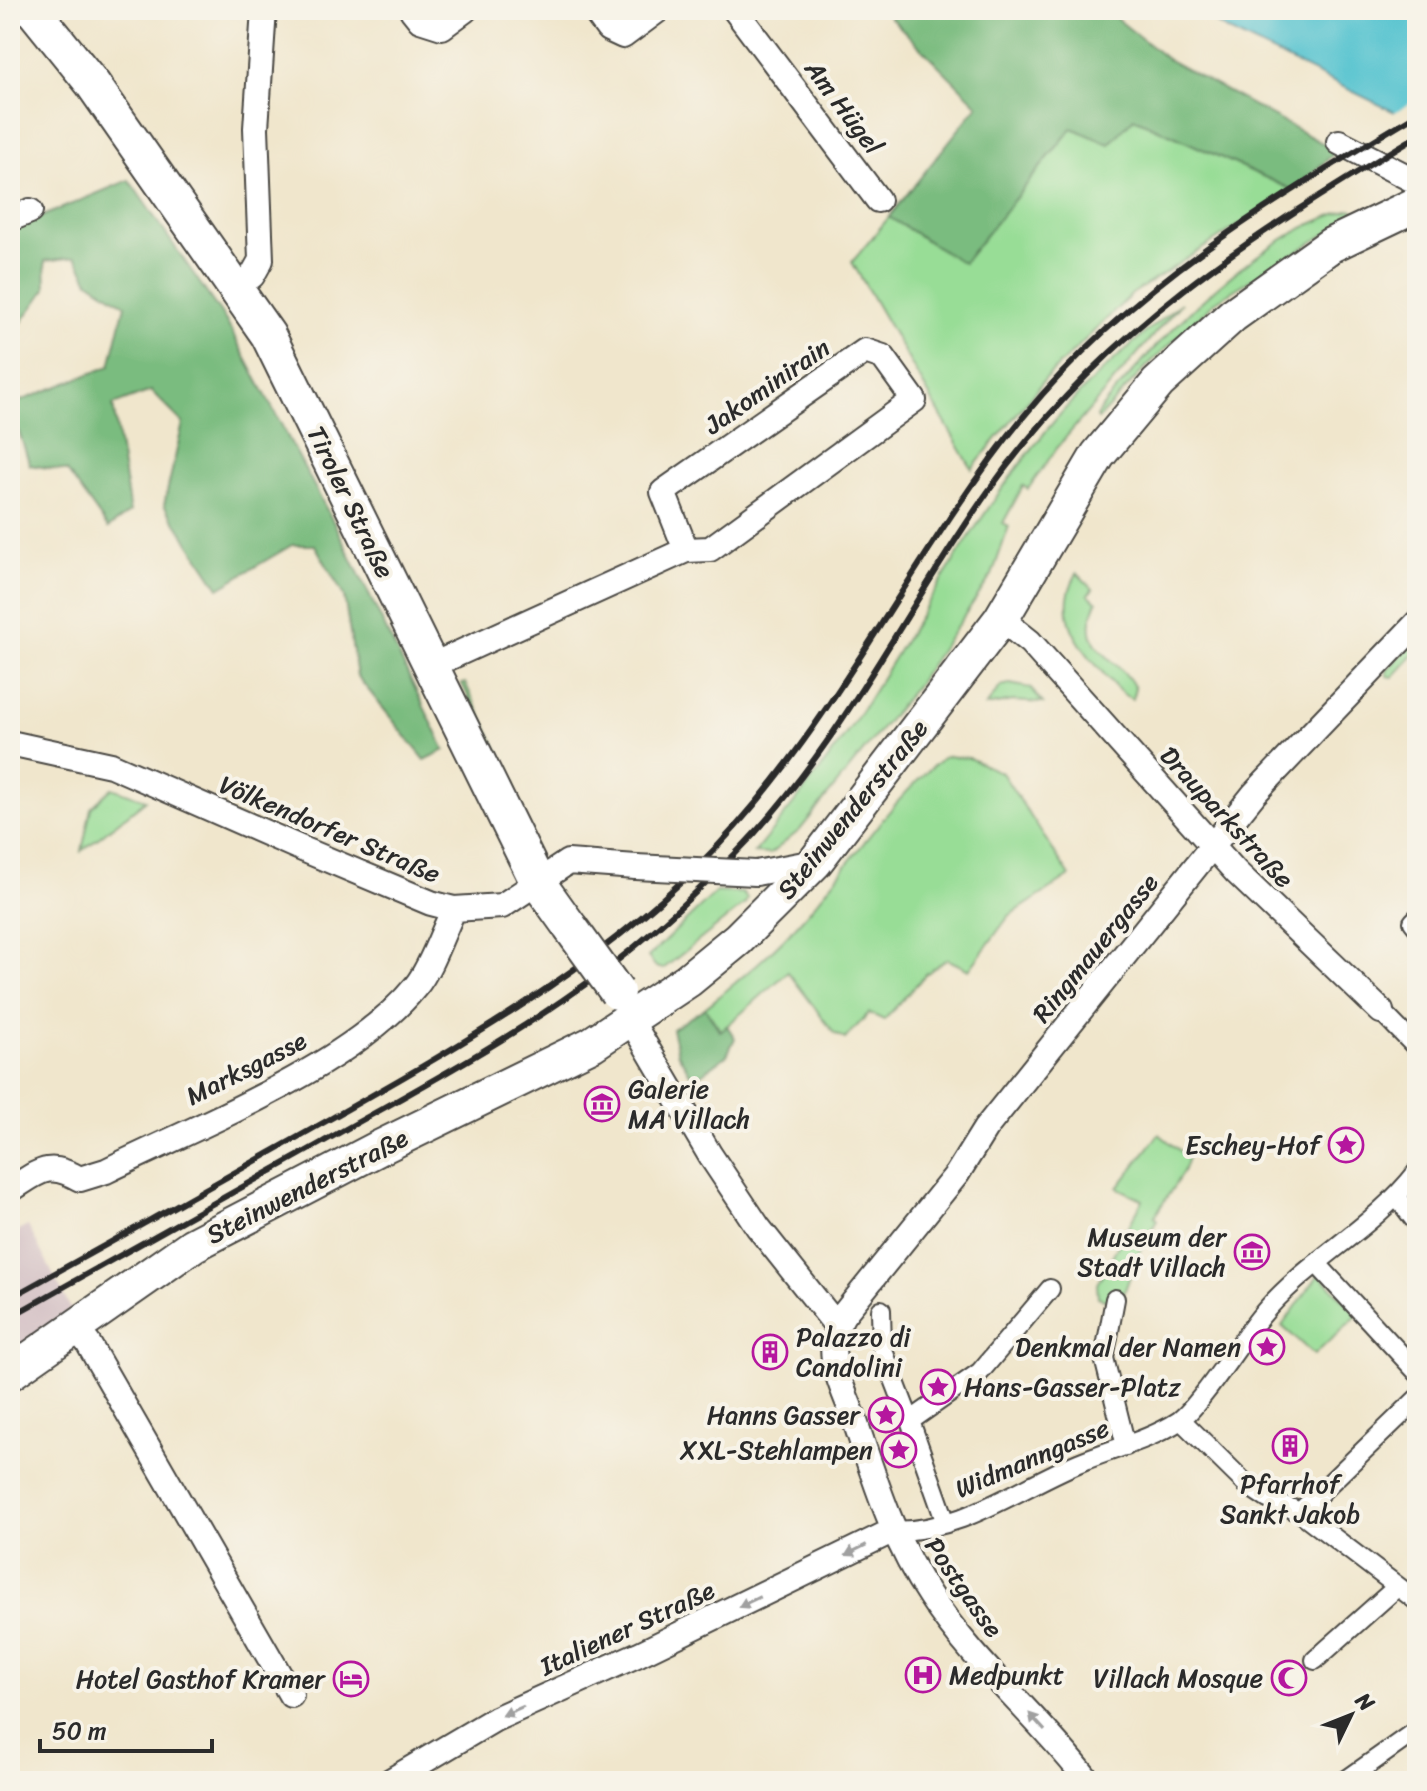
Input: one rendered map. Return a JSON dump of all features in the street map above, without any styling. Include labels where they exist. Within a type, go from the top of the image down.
[{"type":"main road","name":"Tiroler Straße","points":[[33,10],[92,83],[237,286],[268,335],[537,881],[624,1006]]},
{"type":"main road","name":"Steinwenderstraße","points":[[10,1373],[193,1245],[366,1154],[592,1044],[624,1006],[688,980],[738,939],[815,862],[1001,619],[1098,455],[1158,383],[1254,298],[1331,245],[1414,198]]},
{"type":"street","points":[[237,286],[252,276],[261,260],[256,128],[264,10]]},
{"type":"street","points":[[412,10],[420,20],[442,27],[465,10]]},
{"type":"street","points":[[594,10],[608,29],[623,36],[658,10]]},
{"type":"street","name":"Am Hügel","points":[[735,10],[878,200]]},
{"type":"street","points":[[1339,142],[1414,198]]},
{"type":"street","name":"Jakominirain","points":[[433,665],[686,550],[710,549],[914,400],[883,357],[865,351],[663,492],[686,550]]},
{"type":"street","name":"Drauparkstraße","points":[[1001,619],[1030,642],[1236,872],[1417,1048]]},
{"type":"street","name":"Ringmauergasse","points":[[836,1325],[957,1174],[985,1129],[1254,794],[1417,623]]},
{"type":"street","name":"Völkendorfer Straße","points":[[10,743],[111,765],[358,873],[454,909],[502,906],[568,862],[756,873],[815,862]]},
{"type":"street","name":"Marksgasse","points":[[10,1190],[42,1170],[60,1167],[80,1179],[106,1171],[292,1079],[372,1032],[418,984],[454,909]]},
{"type":"street","points":[[1417,918],[1413,922],[1417,927]]},
{"type":"street","points":[[624,1006],[710,1155],[758,1227],[836,1325],[831,1352],[834,1368],[892,1531]]},
{"type":"street","name":"Widmanngasse","points":[[892,1531],[922,1531],[994,1506],[1077,1463],[1126,1446],[1181,1420],[1263,1313],[1289,1287],[1397,1197],[1417,1172]]},
{"type":"street","points":[[1397,1197],[1417,1223]]},
{"type":"street","points":[[1318,1265],[1417,1372]]},
{"type":"street","points":[[910,1421],[980,1372],[1050,1289]]},
{"type":"street","points":[[1115,1299],[1104,1358],[1126,1446]]},
{"type":"street","points":[[881,1310],[882,1348],[946,1523]]},
{"type":"street","points":[[75,1327],[88,1343],[291,1695]]},
{"type":"street","points":[[1300,1512],[1417,1399]]},
{"type":"street","points":[[1181,1420],[1247,1485],[1268,1499],[1300,1512],[1417,1601]]},
{"type":"street","name":"Postgasse","points":[[892,1531],[929,1596],[956,1632],[1088,1781]]},
{"type":"street","name":"Italiener Straße","points":[[390,1781],[495,1719],[639,1654],[892,1531]]},
{"type":"street","points":[[1315,1660],[1397,1587]]},
{"type":"street","points":[[1345,1781],[1417,1730]]},
{"type":"shaded area","points":[[28,1226],[71,1309],[10,1355],[10,1235]]},
{"type":"green space","points":[[883,10],[1106,10],[1167,59],[1337,151],[1293,190],[1134,118],[1109,144],[1072,128],[963,263],[889,217],[978,105]]},
{"type":"green space","points":[[1134,118],[1293,190],[1132,294],[1046,378],[972,469],[852,262],[889,217],[963,263],[1072,128]]},
{"type":"green space","points":[[129,180],[226,321],[337,529],[445,750],[425,760],[357,676],[344,596],[315,545],[292,545],[219,588],[164,505],[183,423],[151,391],[113,405],[130,512],[108,528],[67,471],[30,465],[10,405],[110,366],[125,305],[89,281],[76,257],[45,261],[46,289],[10,338],[10,230]]},
{"type":"green space","points":[[1352,209],[1359,214],[1216,301],[1147,366],[1098,419],[1096,417],[1153,349],[1231,276],[1290,235]]},
{"type":"green space","points":[[1181,303],[1060,444],[1028,489],[1023,486],[1003,523],[1009,526],[992,575],[916,686],[800,830],[770,854],[754,853],[854,722],[956,557],[1029,452],[1085,388]]},
{"type":"green space","points":[[1077,573],[1093,589],[1088,594],[1097,602],[1091,618],[1094,642],[1128,677],[1135,688],[1132,699],[1117,688],[1094,662],[1071,627],[1068,601]]},
{"type":"green space","points":[[1417,638],[1417,651],[1393,677],[1387,676],[1387,670]]},
{"type":"green space","points":[[465,683],[515,784],[512,786],[462,684]]},
{"type":"green space","points":[[1010,684],[1030,688],[1043,703],[1013,701],[986,706],[1001,686]]},
{"type":"green space","points":[[945,756],[969,758],[1002,773],[1070,876],[1009,916],[969,970],[947,959],[926,974],[884,1020],[869,1013],[845,1039],[834,1033],[788,972],[721,1031],[705,1008],[793,930],[887,814]]},
{"type":"green space","points":[[112,788],[146,800],[82,851],[91,808]]},
{"type":"green space","points":[[716,892],[742,893],[747,898],[745,904],[663,969],[656,967],[648,957]]},
{"type":"green space","points":[[705,1008],[720,1031],[727,1026],[735,1038],[727,1055],[694,1080],[678,1054],[672,1029]]},
{"type":"green space","points":[[1159,1134],[1188,1157],[1183,1172],[1154,1217],[1157,1220],[1136,1260],[1120,1304],[1098,1297],[1097,1284],[1143,1200],[1118,1188]]},
{"type":"green space","points":[[1319,1274],[1358,1315],[1314,1355],[1282,1326]]},
{"type":"water","points":[[1195,10],[1417,10],[1417,123],[1227,30]]},
{"type":"pier","points":[[1417,99],[1417,127],[1390,115]]},
{"type":"railway","points":[[10,1298],[476,1034],[570,972],[658,903],[700,864],[747,813],[790,759],[982,471],[1024,416],[1066,369],[1158,285],[1207,248],[1258,212],[1417,114]]},
{"type":"railway","points":[[10,1317],[464,1062],[569,996],[637,945],[735,854],[806,770],[987,493],[1032,434],[1080,382],[1130,334],[1238,250],[1417,136]]},
{"type":"place","name":"Galerie MA Villach","points":[[602,1104]]},
{"type":"place","name":"Eschey-Hof","points":[[1346,1145]]},
{"type":"place","name":"Museum der Stadt Villach","points":[[1252,1252]]},
{"type":"place","name":"Denkmal der Namen","points":[[1267,1347]]},
{"type":"place","name":"Palazzo di Candolini","points":[[770,1352]]},
{"type":"place","name":"Hans-Gasser-Platz","points":[[938,1387]]},
{"type":"place","name":"Hanns Gasser","points":[[886,1415]]},
{"type":"place","name":"Pfarrhof Sankt Jakob","points":[[1290,1446]]},
{"type":"place","name":"XXL-Stehlampen","points":[[899,1450]]},
{"type":"place","name":"Medpunkt","points":[[923,1675]]},
{"type":"place","name":"Villach Mosque","points":[[1289,1678]]},
{"type":"place","name":"Hotel Gasthof Kramer","points":[[351,1679]]}]
